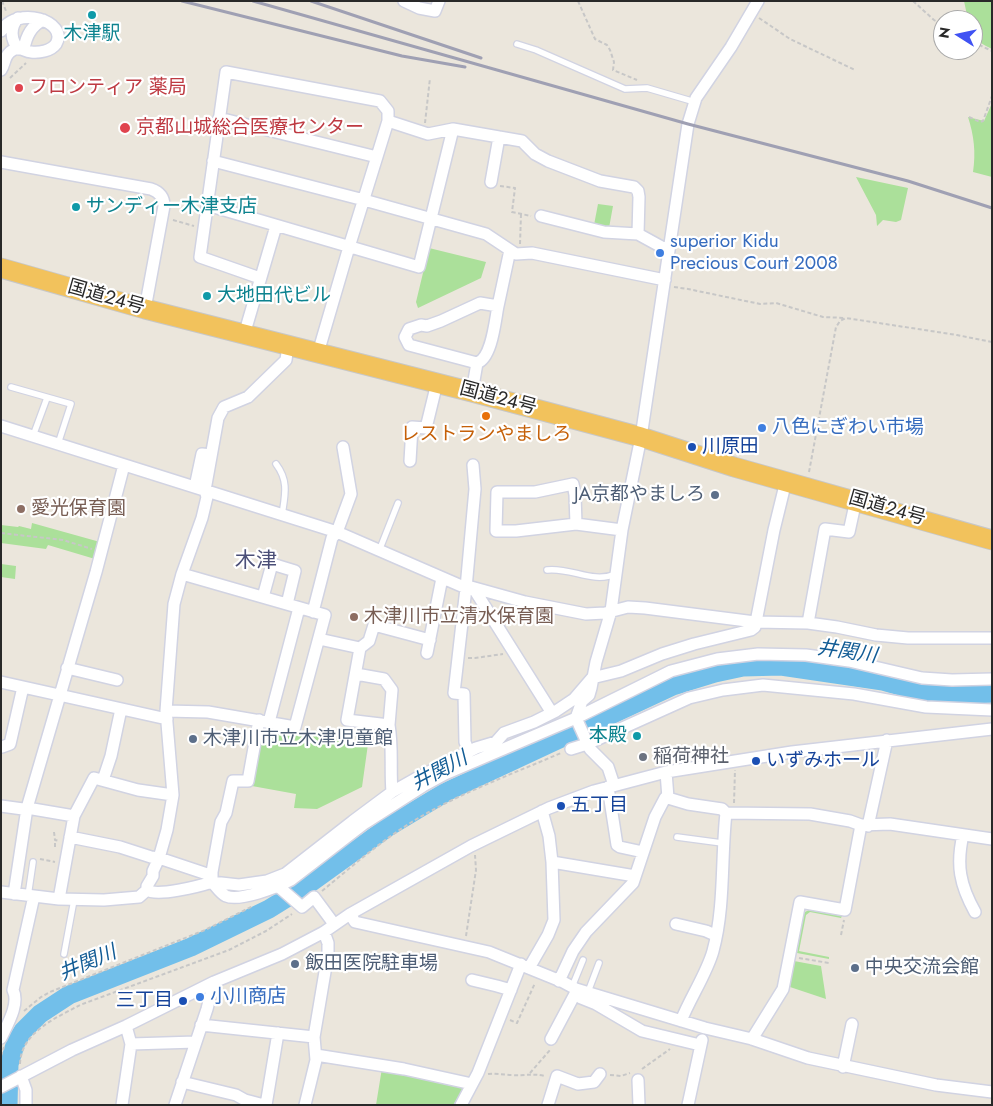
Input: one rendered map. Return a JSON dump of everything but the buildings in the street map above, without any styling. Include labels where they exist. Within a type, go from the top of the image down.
[{"type":"highway","name":"国道24号","points":[[1,268],[145,309],[438,383],[641,437],[734,467],[992,540]]},
{"type":"street","points":[[404,1],[419,8],[436,11],[439,1]]},
{"type":"street","points":[[643,852],[617,845],[608,767],[590,749],[577,719],[582,701],[588,695],[591,688],[592,678],[611,611],[622,530],[641,437],[685,138],[695,102],[758,1]]},
{"type":"street","points":[[1,31],[8,23],[18,18],[27,17],[43,20],[50,23],[56,30],[58,39],[55,45],[49,49],[36,52],[27,52],[22,49],[14,43],[12,32],[13,24],[18,18]]},
{"type":"street","points":[[1,70],[8,54],[22,49],[29,32],[43,20]]},
{"type":"street","points":[[260,278],[200,257],[226,72],[376,100],[386,106],[388,121],[318,353]]},
{"type":"street","points":[[219,118],[376,157]]},
{"type":"street","points":[[388,121],[428,134],[453,128],[522,142],[535,154],[548,161],[600,181],[634,187],[640,197],[638,234]]},
{"type":"street","points":[[207,205],[419,267],[453,128]]},
{"type":"street","points":[[491,182],[499,137]]},
{"type":"street","points":[[213,161],[486,234],[515,252],[532,253],[664,283]]},
{"type":"street","points":[[1,162],[152,189],[158,193],[163,199],[164,206],[145,309]]},
{"type":"street","points":[[541,216],[604,232],[638,234],[669,250]]},
{"type":"street","points":[[244,335],[276,226]]},
{"type":"street","points":[[498,306],[480,303],[441,321],[409,329],[405,337],[409,346],[477,364],[481,362],[487,355],[498,306],[515,252]]},
{"type":"street","points":[[200,488],[211,455],[218,418],[224,407],[248,397],[255,391],[286,360],[288,345]]},
{"type":"street","points":[[472,392],[477,364]]},
{"type":"street","points":[[410,461],[412,427],[426,428],[438,383]]},
{"type":"street","points":[[1,426],[337,532],[442,578],[470,588],[544,606],[586,614],[605,613],[628,607],[645,608],[755,622],[808,623],[876,635],[908,638],[992,638]]},
{"type":"street","points":[[313,612],[332,538],[337,532],[351,494],[343,447]]},
{"type":"street","points":[[14,894],[27,808],[101,552],[124,465]]},
{"type":"street","points":[[469,752],[465,742],[464,694],[454,693],[470,588],[475,489],[474,465]]},
{"type":"street","points":[[496,742],[504,732],[534,722],[574,699],[592,678],[621,670],[662,654],[751,630],[755,627],[786,482]]},
{"type":"street","points":[[576,524],[575,495],[572,484],[535,492],[497,492],[496,531],[516,531],[576,524],[622,530]]},
{"type":"street","points":[[1,892],[59,899],[104,900],[139,897],[147,890],[167,830],[174,795],[166,715],[174,604],[207,497],[200,488]]},
{"type":"street","points":[[808,623],[825,529],[849,532],[856,500]]},
{"type":"street","points":[[263,597],[272,564],[288,568],[295,571],[286,604]]},
{"type":"street","points":[[1,682],[122,709],[166,715],[208,712],[295,727],[325,615],[182,574]]},
{"type":"street","points":[[427,653],[442,578]]},
{"type":"street","points":[[470,588],[552,713]]},
{"type":"street","points":[[212,882],[221,822],[226,813],[233,781],[248,782],[264,721],[299,608]]},
{"type":"street","points":[[389,725],[347,720],[360,648],[369,641],[374,625],[430,640]]},
{"type":"street","points":[[319,639],[360,648]]},
{"type":"street","points":[[70,837],[120,847],[207,874],[223,894],[231,897],[281,889],[365,823],[423,786],[445,774],[546,730],[577,719],[671,671],[717,659],[758,654],[806,655],[849,660],[922,678],[952,680],[992,679]]},
{"type":"street","points":[[68,668],[117,680]]},
{"type":"street","points":[[356,674],[384,680],[392,690],[389,725],[392,746],[390,773],[392,792]]},
{"type":"street","points":[[572,749],[689,698],[723,690],[762,685],[854,694],[926,707],[992,710]]},
{"type":"street","points":[[2,747],[10,744],[23,687]]},
{"type":"street","points":[[103,780],[111,756],[122,709]]},
{"type":"street","points":[[1,1087],[72,1050],[126,1026],[214,982],[282,954],[324,932],[350,914],[471,846],[542,811],[611,786],[666,772],[887,740],[991,728]]},
{"type":"street","points":[[147,890],[152,893],[199,886],[212,882],[239,885],[267,881],[285,874],[392,792],[469,752],[535,729],[546,730]]},
{"type":"street","points":[[752,1039],[782,992],[800,902],[845,910],[864,826],[887,740]]},
{"type":"street","points":[[666,772],[668,798]]},
{"type":"street","points":[[59,899],[74,816],[94,778],[138,790],[174,795]]},
{"type":"street","points":[[558,981],[581,938],[630,888],[655,818],[665,798],[688,804],[722,809],[730,813],[810,814],[850,821],[864,826],[890,824],[992,839]]},
{"type":"street","points":[[1,806],[27,808],[74,816]]},
{"type":"street","points":[[461,1105],[474,1080],[510,990],[530,968],[554,920],[552,862],[542,811]]},
{"type":"street","points":[[681,1021],[713,950],[720,904],[722,843],[730,813]]},
{"type":"street","points":[[963,834],[959,862],[960,874],[963,889],[975,912]]},
{"type":"street","points":[[552,862],[635,876]]},
{"type":"street","points":[[281,889],[300,906],[314,897],[334,924]]},
{"type":"street","points":[[3,1037],[13,1010],[15,991],[13,990],[31,896]]},
{"type":"street","points":[[350,914],[355,922],[489,952],[530,968],[575,989],[644,1011],[752,1039],[808,1058],[843,1067],[936,1085],[992,1092]]},
{"type":"street","points":[[676,924],[706,931],[715,936]]},
{"type":"street","points":[[306,1105],[316,1060],[314,1037],[328,954],[328,943],[324,932]]},
{"type":"street","points":[[472,980],[510,990]]},
{"type":"street","points":[[175,1105],[202,1025],[214,982]]},
{"type":"street","points":[[1,987],[13,990]]},
{"type":"street","points":[[575,989],[581,998],[596,1004],[642,1031],[700,1045]]},
{"type":"street","points":[[551,1044],[575,989]]},
{"type":"street","points":[[843,1067],[852,1024]]},
{"type":"street","points":[[202,1025],[314,1037]]},
{"type":"street","points":[[122,1105],[131,1044],[126,1026]]},
{"type":"street","points":[[688,1105],[705,1028]]},
{"type":"street","points":[[182,1082],[236,1095],[245,1100],[265,1105],[278,1033]]},
{"type":"street","points":[[131,1044],[196,1042]]},
{"type":"street","points":[[316,1055],[474,1080]]},
{"type":"street","points":[[548,1105],[557,1076],[578,1084],[594,1082],[600,1074]]},
{"type":"street","points":[[636,1075],[639,1105]]},
{"type":"street","points":[[19,1078],[26,1090],[26,1105]]},
{"type":"lane","points":[[516,44],[536,50],[625,89],[647,88],[695,102]]},
{"type":"lane","points":[[11,387],[71,404],[58,444]]},
{"type":"lane","points":[[33,436],[48,398]]},
{"type":"lane","points":[[276,464],[283,473],[285,489],[282,515]]},
{"type":"lane","points":[[380,551],[398,502]]},
{"type":"lane","points":[[547,570],[558,569],[597,578],[616,574]]},
{"type":"lane","points":[[678,837],[722,843]]},
{"type":"lane","points":[[31,896],[33,862]]},
{"type":"lane","points":[[64,954],[74,900]]},
{"type":"lane","points":[[575,989],[583,960]]},
{"type":"lane","points":[[588,992],[599,963]]},
{"type":"path","points":[[2,1],[6,12]]},
{"type":"path","points":[[578,1],[595,39],[610,50],[614,62],[612,70],[641,80]]},
{"type":"path","points":[[913,1],[933,19]]},
{"type":"path","points":[[751,12],[790,39],[855,70]]},
{"type":"path","points":[[10,78],[27,62]]},
{"type":"path","points":[[423,132],[430,78]]},
{"type":"path","points":[[969,116],[980,122],[983,121],[992,96]]},
{"type":"path","points":[[491,182],[499,186],[514,188],[512,212],[541,216]]},
{"type":"path","points":[[515,252],[521,214]]},
{"type":"path","points":[[170,219],[204,229]]},
{"type":"path","points":[[664,283],[760,304],[776,303],[823,316],[834,316],[992,342]]},
{"type":"path","points":[[806,487],[836,327],[840,321],[846,318]]},
{"type":"path","points":[[1,533],[63,540],[101,552]]},
{"type":"path","points":[[458,657],[475,658],[512,651]]},
{"type":"path","points":[[314,897],[376,847],[428,812],[572,749]]},
{"type":"path","points":[[730,813],[736,761]]},
{"type":"path","points":[[54,847],[55,840]]},
{"type":"path","points":[[464,946],[476,870],[476,862],[471,846]]},
{"type":"path","points":[[20,856],[65,863]]},
{"type":"path","points":[[22,1014],[41,997],[50,992],[205,930],[255,906]]},
{"type":"path","points":[[19,1078],[20,1061],[24,1049],[30,1038],[49,1022],[80,1005],[229,950],[266,931],[300,906]]},
{"type":"path","points":[[841,935],[845,910]]},
{"type":"path","points":[[790,956],[829,963]]},
{"type":"path","points":[[500,1017],[518,1023],[530,968]]},
{"type":"path","points":[[1,1056],[3,1037]]},
{"type":"path","points":[[600,1074],[636,1075],[663,1056],[678,1040]]},
{"type":"path","points":[[530,1073],[551,1044]]},
{"type":"path","points":[[474,1080],[495,1073],[512,1075],[530,1073],[556,1080]]},
{"type":"green space","points":[[964,1],[992,1],[992,49],[983,44],[983,10],[966,10]]},
{"type":"green space","points":[[992,103],[992,177],[973,172],[974,144],[968,117],[984,121]]},
{"type":"green space","points":[[856,177],[908,188],[901,220],[896,222],[883,220],[877,226],[876,215]]},
{"type":"green space","points":[[598,204],[613,206],[609,228],[594,225]]},
{"type":"green space","points":[[429,248],[486,262],[481,278],[418,308],[416,302]]},
{"type":"green space","points":[[32,523],[100,542],[95,559],[48,545],[46,549],[1,543],[1,525],[31,529]]},
{"type":"green space","points":[[1,564],[16,566],[15,579],[1,577]]},
{"type":"green space","points":[[261,727],[368,744],[362,787],[317,809],[294,808],[296,794],[252,786]]},
{"type":"green space","points":[[809,910],[842,916],[841,918],[810,912],[806,915],[799,951],[829,957],[829,959],[797,953],[803,913]]},
{"type":"green space","points":[[794,961],[821,966],[826,999],[790,987]]},
{"type":"green space","points":[[382,1068],[465,1087],[453,1105],[376,1105]]},
{"type":"waterway","name":"井関川","points":[[8,1105],[9,1064],[16,1042],[23,1031],[40,1014],[69,995],[191,947],[269,909],[306,886],[388,827],[446,792],[673,686],[715,673],[743,667],[781,666],[883,681],[929,694],[992,693]]},
{"type":"railway","points":[[182,1],[402,56],[465,67]]},
{"type":"railway","points":[[253,1],[688,124],[908,181],[992,208]]},
{"type":"railway","points":[[311,1],[481,58]]},
{"type":"place","name":"木津駅","points":[[92,15]]},
{"type":"place","name":"フロンティア 薬局","points":[[19,88]]},
{"type":"place","name":"京都山城総合医療センター","points":[[125,128]]},
{"type":"place","name":"サンディー木津支店","points":[[76,207]]},
{"type":"place","name":"superior Kidu Precious Court 2008","points":[[660,253]]},
{"type":"place","name":"大地田代ビル","points":[[207,296]]},
{"type":"place","name":"レストランやましろ","points":[[486,416]]},
{"type":"place","name":"八色にぎわい市場","points":[[762,428]]},
{"type":"place","name":"川原田","points":[[692,447]]},
{"type":"place","name":"JA京都やましろ","points":[[715,495]]},
{"type":"place","name":"愛光保育園","points":[[21,509]]},
{"type":"place","name":"木津川市立清水保育園","points":[[354,617]]},
{"type":"place","name":"本殿","points":[[637,736]]},
{"type":"place","name":"木津川市立木津児童館","points":[[193,739]]},
{"type":"place","name":"稲荷神社","points":[[643,757]]},
{"type":"place","name":"いずみホール","points":[[756,761]]},
{"type":"place","name":"五丁目","points":[[561,806]]},
{"type":"place","name":"飯田医院駐車場","points":[[295,964]]},
{"type":"place","name":"中央交流会館","points":[[855,968]]},
{"type":"place","name":"小川商店","points":[[200,997]]},
{"type":"place","name":"三丁目","points":[[183,1001]]},
{"type":"district","name":"木津","points":[[256,562]]}]
